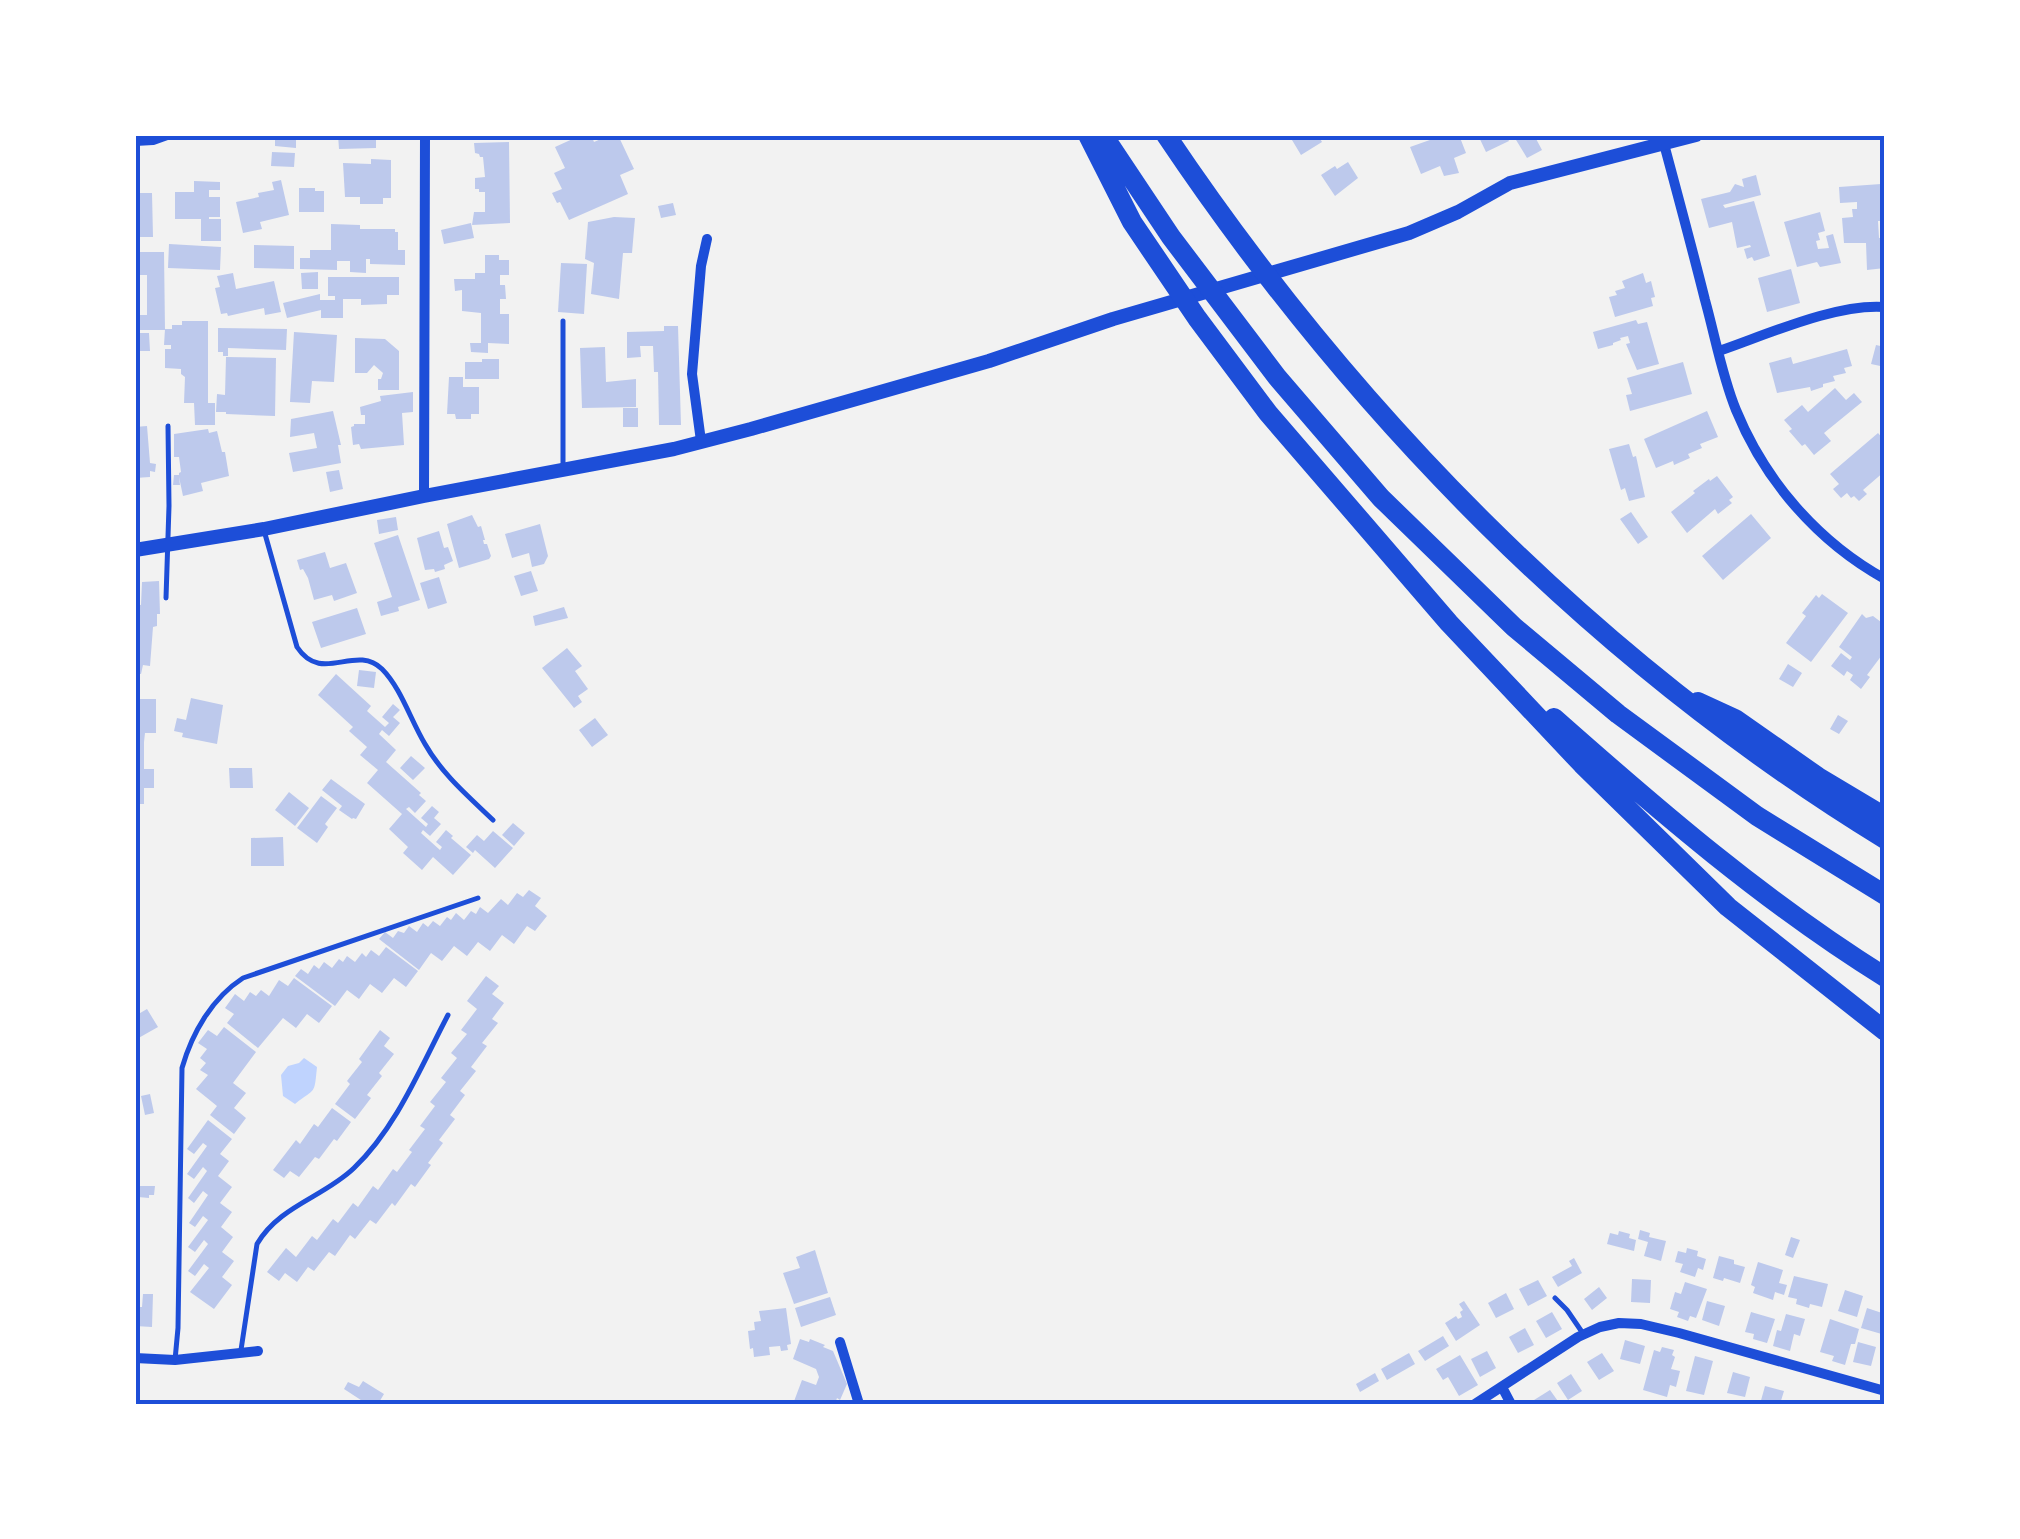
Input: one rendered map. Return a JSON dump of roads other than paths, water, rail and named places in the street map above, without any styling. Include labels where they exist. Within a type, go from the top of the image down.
[{"type":"highway","points":[[1088,135],[1132,222],[1197,318],[1268,412],[1448,623],[1728,907],[1885,1031]]},
{"type":"highway","points":[[1103,135],[1171,238],[1277,377],[1381,498],[1434,550],[1514,627],[1618,714],[1757,816],[1885,896]]},
{"type":"highway","points":[[1166,135],[1216,209],[1298,316],[1390,424],[1496,534],[1590,620],[1719,728],[1818,798],[1885,839]]},
{"type":"highway","points":[[1448,623],[1732,870],[1885,978]]},
{"type":"highway","points":[[1673,690],[1736,719],[1885,818]]},
{"type":"street","points":[[135,141],[166,135]]},
{"type":"street","points":[[424,496],[425,135]]},
{"type":"street","points":[[135,550],[264,529],[674,449],[752,430],[900,388],[1112,319],[1410,233],[1510,183],[1696,135]]},
{"type":"street","points":[[1664,144],[1735,408],[1756,453],[1784,494],[1820,533],[1885,579]]},
{"type":"street","points":[[701,441],[692,374],[700,266],[707,240]]},
{"type":"street","points":[[1719,351],[1824,315],[1885,307]]},
{"type":"street","points":[[1476,1404],[1583,1334],[1619,1324],[1641,1324],[1885,1391]]},
{"type":"street","points":[[840,1342],[859,1404]]},
{"type":"street","points":[[135,1358],[175,1360],[258,1352]]},
{"type":"street","points":[[1502,1387],[1511,1404]]},
{"type":"lane","points":[[563,321],[564,470]]},
{"type":"lane","points":[[166,598],[168,426]]},
{"type":"lane","points":[[264,529],[302,654],[320,665],[362,660],[380,668],[440,767],[492,820]]},
{"type":"lane","points":[[175,1360],[182,1068],[192,1040],[214,1006],[243,978],[478,898]]},
{"type":"lane","points":[[240,1354],[255,1258],[264,1232],[358,1165],[382,1136],[448,1015]]},
{"type":"lane","points":[[1554,1298],[1568,1310],[1583,1334]]},
{"type":"water","points":[[304,1058],[317,1067],[315,1083],[313,1090],[295,1104],[283,1096],[281,1075],[288,1066]]}]
